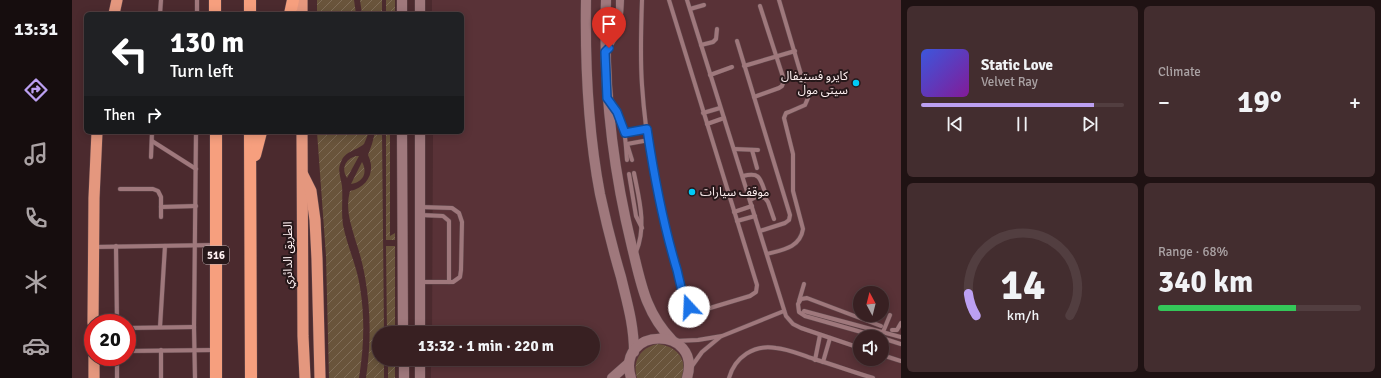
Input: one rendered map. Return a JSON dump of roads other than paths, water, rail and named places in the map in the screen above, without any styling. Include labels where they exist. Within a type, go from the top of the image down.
[{"type":"highway","points":[[114,12],[117,0]]},
{"type":"highway","points":[[215,0],[216,12]]},
{"type":"highway","points":[[250,0],[250,12]]},
{"type":"highway","points":[[290,12],[293,0]]},
{"type":"highway","points":[[302,0],[302,12]]},
{"type":"highway","points":[[93,314],[93,247],[97,134]]},
{"type":"highway","name":"516","points":[[216,134],[216,378]]},
{"type":"highway","points":[[250,134],[251,378]]},
{"type":"highway","points":[[251,170],[260,134]]},
{"type":"highway","name":"الطريق الدائري","points":[[302,134],[303,336],[305,378]]},
{"type":"highway","points":[[302,172],[311,191],[315,220],[318,259],[320,378]]},
{"type":"highway","points":[[94,366],[94,378]]},
{"type":"street","points":[[402,0],[402,12]]},
{"type":"street","points":[[420,0],[420,12]]},
{"type":"street","points":[[586,0],[587,79],[589,118],[594,156],[600,195],[632,320],[634,352]]},
{"type":"street","points":[[606,0],[605,52],[607,98],[619,190],[636,268],[651,314],[672,341]]},
{"type":"street","points":[[402,134],[404,326]]},
{"type":"street","points":[[420,134],[420,326]]},
{"type":"street","points":[[612,378],[629,363],[639,345],[646,340],[655,338],[663,338],[678,344],[686,353],[689,365],[688,374]]},
{"type":"street","points":[[629,363],[631,378]]},
{"type":"street","points":[[404,366],[404,378]]},
{"type":"street","points":[[420,366],[420,378]]},
{"type":"lane","points":[[160,12],[161,0]]},
{"type":"lane","points":[[197,12],[198,0]]},
{"type":"lane","points":[[618,0],[619,31]]},
{"type":"lane","points":[[605,52],[613,43],[619,31],[622,0]]},
{"type":"lane","points":[[642,0],[641,70],[647,129],[657,190],[669,241],[687,305],[694,311],[703,311],[748,297],[757,289],[757,282],[737,222],[669,0]]},
{"type":"lane","points":[[687,0],[784,311],[790,321],[797,326],[853,346]]},
{"type":"lane","points":[[767,254],[792,247],[802,235],[803,229],[793,191],[793,154],[784,121],[786,113],[803,107],[808,100],[779,0]]},
{"type":"lane","points":[[690,9],[704,5]]},
{"type":"lane","points":[[754,97],[782,86],[784,80],[760,6]]},
{"type":"lane","points":[[701,45],[713,42],[716,39],[717,29]]},
{"type":"lane","points":[[736,41],[790,215],[787,222],[760,231]]},
{"type":"lane","points":[[744,66],[794,51]]},
{"type":"lane","points":[[710,75],[732,67]]},
{"type":"lane","points":[[607,98],[617,112],[625,133],[627,160]]},
{"type":"lane","points":[[703,113],[720,108]]},
{"type":"lane","points":[[707,124],[724,118]]},
{"type":"lane","points":[[625,133],[647,129]]},
{"type":"lane","points":[[151,158],[152,134]]},
{"type":"lane","points":[[195,378],[194,327],[196,134]]},
{"type":"lane","points":[[626,144],[649,140]]},
{"type":"lane","points":[[152,141],[196,169]]},
{"type":"lane","points":[[626,144],[632,160]]},
{"type":"lane","points":[[734,149],[758,150]]},
{"type":"lane","points":[[752,150],[757,168]]},
{"type":"lane","points":[[634,173],[642,214],[642,228],[634,256]]},
{"type":"lane","points":[[629,174],[636,216],[642,228]]},
{"type":"lane","points":[[742,176],[751,174],[757,175],[761,179],[765,192]]},
{"type":"lane","points":[[120,189],[156,189],[160,195],[161,217]]},
{"type":"lane","points":[[750,200],[758,196],[765,198],[774,219]]},
{"type":"lane","points":[[161,207],[196,206]]},
{"type":"lane","points":[[734,212],[752,206]]},
{"type":"lane","points":[[420,211],[452,208],[456,210],[461,218],[461,274],[457,280],[449,282],[420,282]]},
{"type":"lane","points":[[420,211],[443,216],[449,221],[449,282]]},
{"type":"lane","points":[[737,222],[755,216]]},
{"type":"lane","points":[[93,247],[216,245]]},
{"type":"lane","points":[[116,246],[117,314]]},
{"type":"lane","points":[[160,327],[165,246]]},
{"type":"lane","points":[[799,301],[804,284]]},
{"type":"lane","points":[[854,330],[805,316],[799,312],[798,304],[802,299],[808,298],[881,326]]},
{"type":"lane","points":[[672,341],[698,340],[722,336],[784,311]]},
{"type":"lane","points":[[804,311],[875,330]]},
{"type":"lane","points":[[884,330],[890,315]]},
{"type":"lane","points":[[892,330],[897,330],[901,323]]},
{"type":"lane","points":[[136,328],[194,327]]},
{"type":"lane","points":[[889,334],[901,337]]},
{"type":"lane","points":[[815,360],[820,335]]},
{"type":"lane","points":[[688,374],[702,352],[722,336]]},
{"type":"lane","points":[[823,362],[830,338]]},
{"type":"lane","points":[[889,340],[901,344]]},
{"type":"lane","points":[[728,378],[732,368],[739,359],[749,352],[768,347],[784,349],[873,378]]},
{"type":"lane","points":[[161,350],[161,378]]},
{"type":"lane","points":[[136,351],[216,350]]},
{"type":"lane","points":[[889,357],[901,361]]},
{"type":"lane","points":[[117,366],[117,378]]},
{"type":"place","name":"كايرو فستيفال سيتى مول","points":[[856,83]]},
{"type":"place","name":"موقف سيارات","points":[[692,192]]}]
